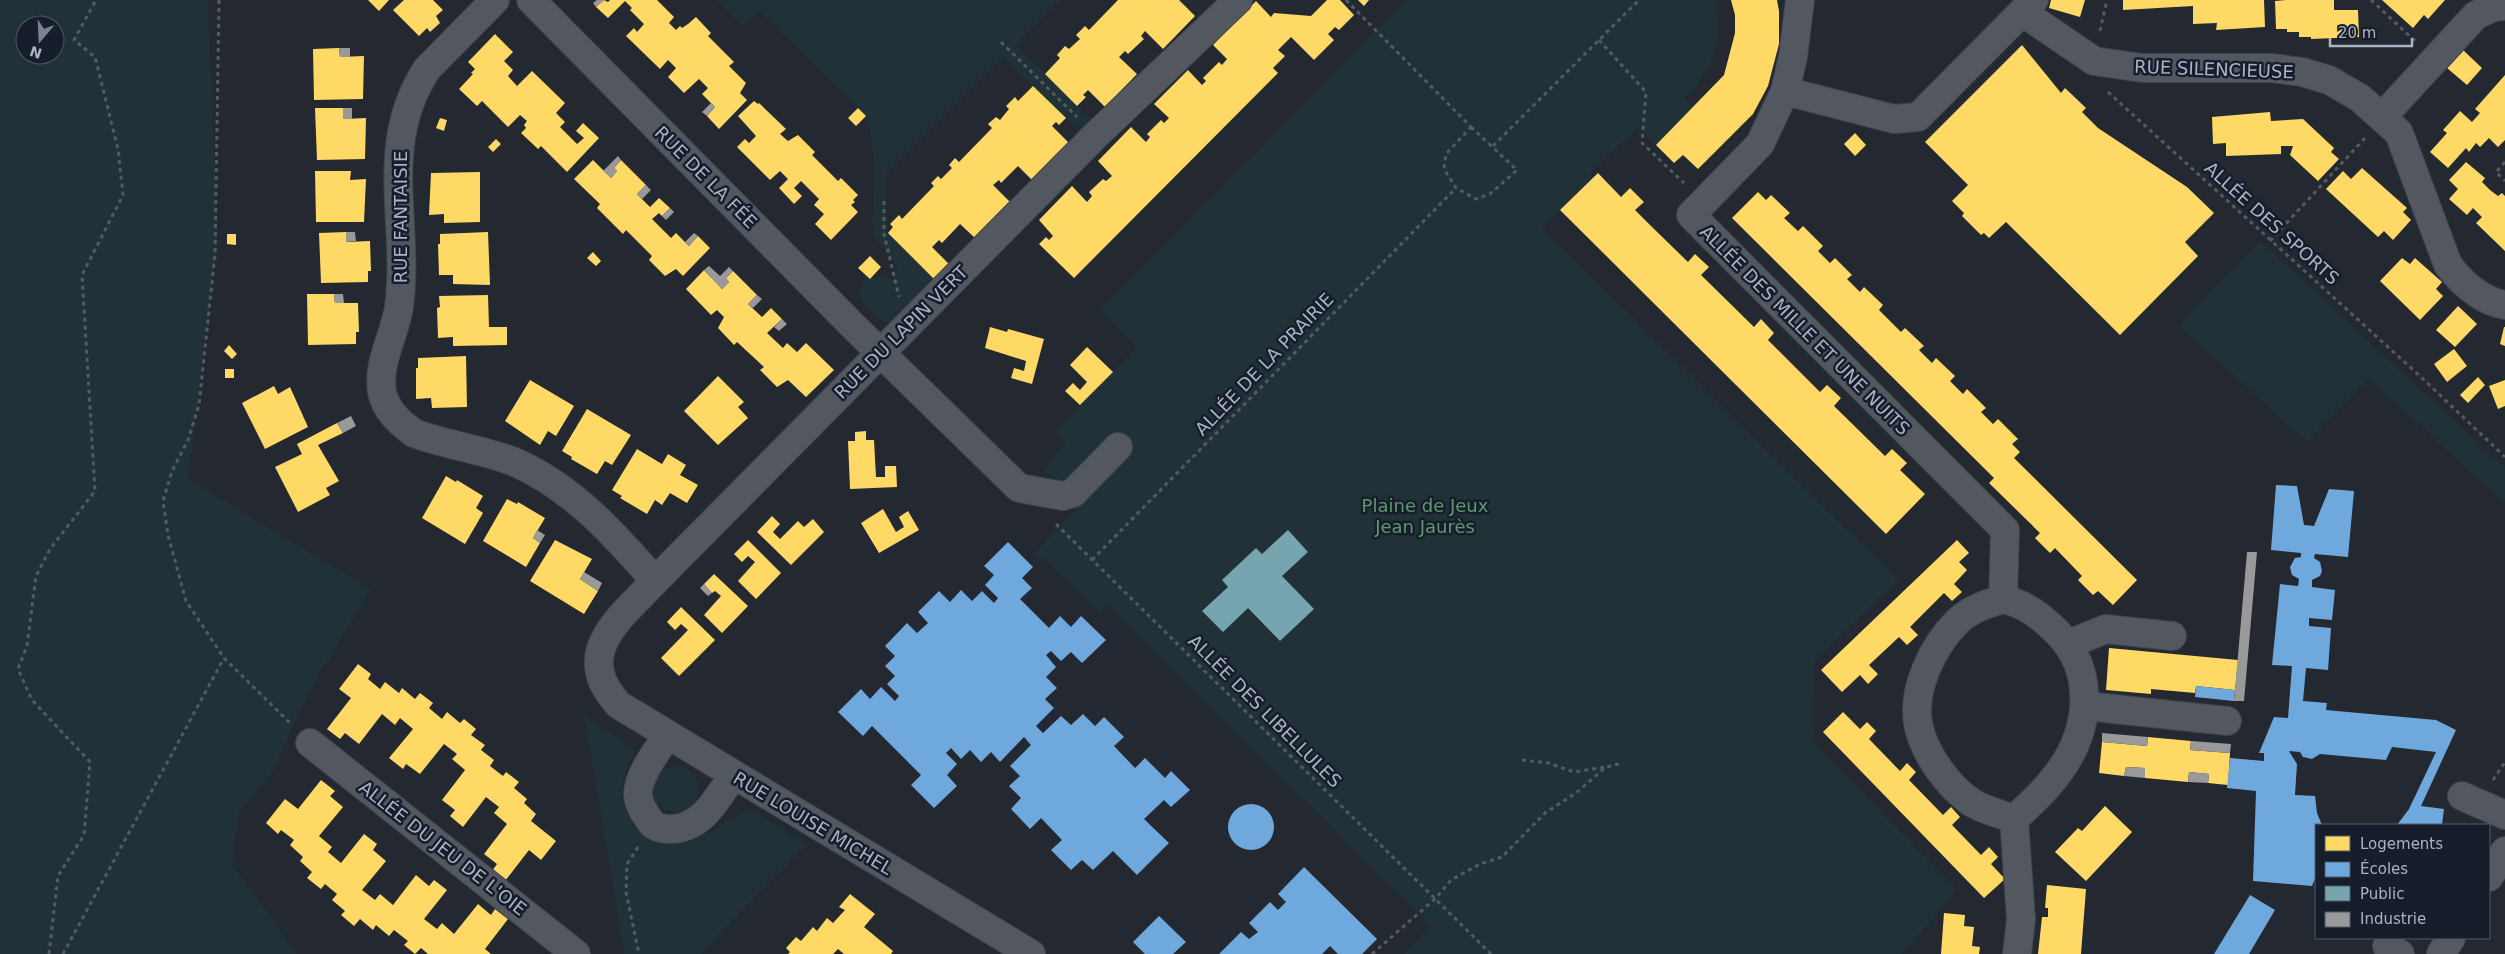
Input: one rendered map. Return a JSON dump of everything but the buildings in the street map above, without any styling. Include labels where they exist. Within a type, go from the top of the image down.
[{"type":"main road","points":[[2490,875],[2505,851]]},
{"type":"main road","points":[[2442,954],[2451,939]]},
{"type":"street","name":"RUE FANTAISIE","points":[[496,0],[427,69],[418,82],[404,120],[397,166],[402,276],[399,309],[383,363],[382,391],[384,401],[400,423],[414,433],[517,463],[575,499],[611,532],[655,581]]},
{"type":"street","name":"RUE DE LA FÉE","points":[[531,0],[853,326],[882,351],[1019,488],[1063,496],[1072,493],[1118,447]]},
{"type":"street","name":"RUE DU LAPIN VERT","points":[[602,683],[598,668],[599,652],[607,632],[655,581],[1096,136],[1238,0]]},
{"type":"street","name":"ALLÉE DES MILLE ET UNE NUITS","points":[[1800,0],[1793,57],[1785,91],[1760,144],[1691,216],[2005,530],[2002,599]]},
{"type":"street","points":[[1785,91],[1894,119],[1918,117],[2028,6]]},
{"type":"street","name":"RUE SILENCIEUSE","points":[[2028,6],[2094,61],[2142,68],[2272,68],[2302,72],[2329,80],[2352,94],[2399,133],[2448,265],[2458,278],[2477,294],[2498,304],[2505,304]]},
{"type":"street","points":[[2382,117],[2476,16],[2494,7],[2505,6]]},
{"type":"street","points":[[2002,599],[2022,604],[2045,621],[2068,644],[2082,673],[2086,706],[2074,744],[2060,771],[2040,796],[2014,819],[1972,803],[1946,780],[1919,728],[1918,706],[1923,677],[1941,642],[1959,620],[1979,606],[2002,599]]},
{"type":"street","points":[[2068,644],[2106,629],[2172,636]]},
{"type":"street","name":"RUE LOUISE MICHEL","points":[[602,683],[619,705],[1031,954]]},
{"type":"street","points":[[2086,706],[2227,721]]},
{"type":"street","points":[[667,735],[649,765],[638,792],[640,805],[652,824],[662,829],[679,829],[693,824],[711,809],[733,775]]},
{"type":"street","name":"ALLÉE DU JEU DE L'OIE","points":[[310,742],[576,954]]},
{"type":"street","points":[[2462,796],[2505,815]]},
{"type":"street","points":[[2014,819],[2021,918],[2017,954]]},
{"type":"path","points":[[49,954],[58,876],[84,835],[90,762],[32,700],[18,669],[27,646],[36,576],[50,548],[95,491],[82,275],[123,195],[118,149],[95,57],[74,40],[96,0]]},
{"type":"path","points":[[219,0],[215,254],[199,405],[188,440],[172,471],[163,501],[168,535],[186,601],[224,658],[310,742]]},
{"type":"path","points":[[1346,0],[1471,127],[1517,170],[1490,194],[1476,198],[1456,188],[1444,169],[1446,154],[1471,127]]},
{"type":"path","points":[[1493,146],[1639,0]]},
{"type":"path","points":[[2371,0],[2434,59]]},
{"type":"path","points":[[1599,40],[1646,92],[1642,143],[1704,202]]},
{"type":"path","points":[[1001,42],[1096,136]]},
{"type":"path","name":"ALLÉE DES SPORTS","points":[[2101,86],[2421,377],[2505,457]]},
{"type":"path","points":[[2270,241],[2357,148],[2382,117]]},
{"type":"path","points":[[2505,162],[2496,172],[2505,181]]},
{"type":"path","name":"ALLÉE DE LA PRAIRIE","points":[[1092,560],[1456,188]]},
{"type":"path","points":[[884,201],[884,234],[897,289],[901,302],[916,318]]},
{"type":"path","name":"ALLÉE DES LIBELLULES","points":[[1053,520],[1491,954]]},
{"type":"path","points":[[62,954],[224,658]]},
{"type":"path","points":[[1522,760],[1548,764],[1574,772],[1622,763]]},
{"type":"path","points":[[1372,954],[1435,899],[1451,880],[1480,864],[1502,857],[1545,813],[1576,793],[1606,767]]},
{"type":"path","points":[[639,954],[626,892],[627,864],[652,824]]},
{"type":"green space","points":[[0,0],[208,0],[218,241],[188,480],[371,589],[311,688],[273,771],[239,812],[232,864],[297,954],[0,954]]},
{"type":"green space","points":[[717,0],[1059,0],[1016,45],[1092,120],[1080,132],[1003,57],[886,174],[887,232],[934,279],[898,322],[885,321],[875,315],[859,296],[862,280],[883,276],[892,280],[897,271],[895,263],[873,236],[874,176],[870,131],[866,116],[759,10],[743,26]]},
{"type":"green space","name":"Plaine de Jeux Jean Jaurès","points":[[1407,0],[1715,0],[1718,28],[1714,54],[1702,77],[1684,99],[1693,108],[1656,145],[1638,128],[1589,174],[1593,178],[1542,228],[1898,580],[1814,662],[1813,742],[1957,889],[1930,923],[1900,954],[1404,954],[1431,926],[1108,605],[1101,612],[1042,556],[1038,560],[1033,554],[1080,506],[1044,469],[1066,444],[1055,431],[1137,348],[1100,310]]},
{"type":"green space","points":[[2260,241],[2505,468],[2505,503],[2369,378],[2307,442],[2179,325]]},
{"type":"green space","points":[[584,716],[636,750],[625,774],[622,797],[630,818],[651,835],[673,843],[688,842],[704,835],[735,816],[753,811],[807,844],[700,954],[624,954]]},
{"type":"green space","points":[[671,766],[681,766],[695,776],[699,789],[695,802],[689,808],[681,812],[671,812],[657,802],[653,794],[653,784],[663,770]]}]
